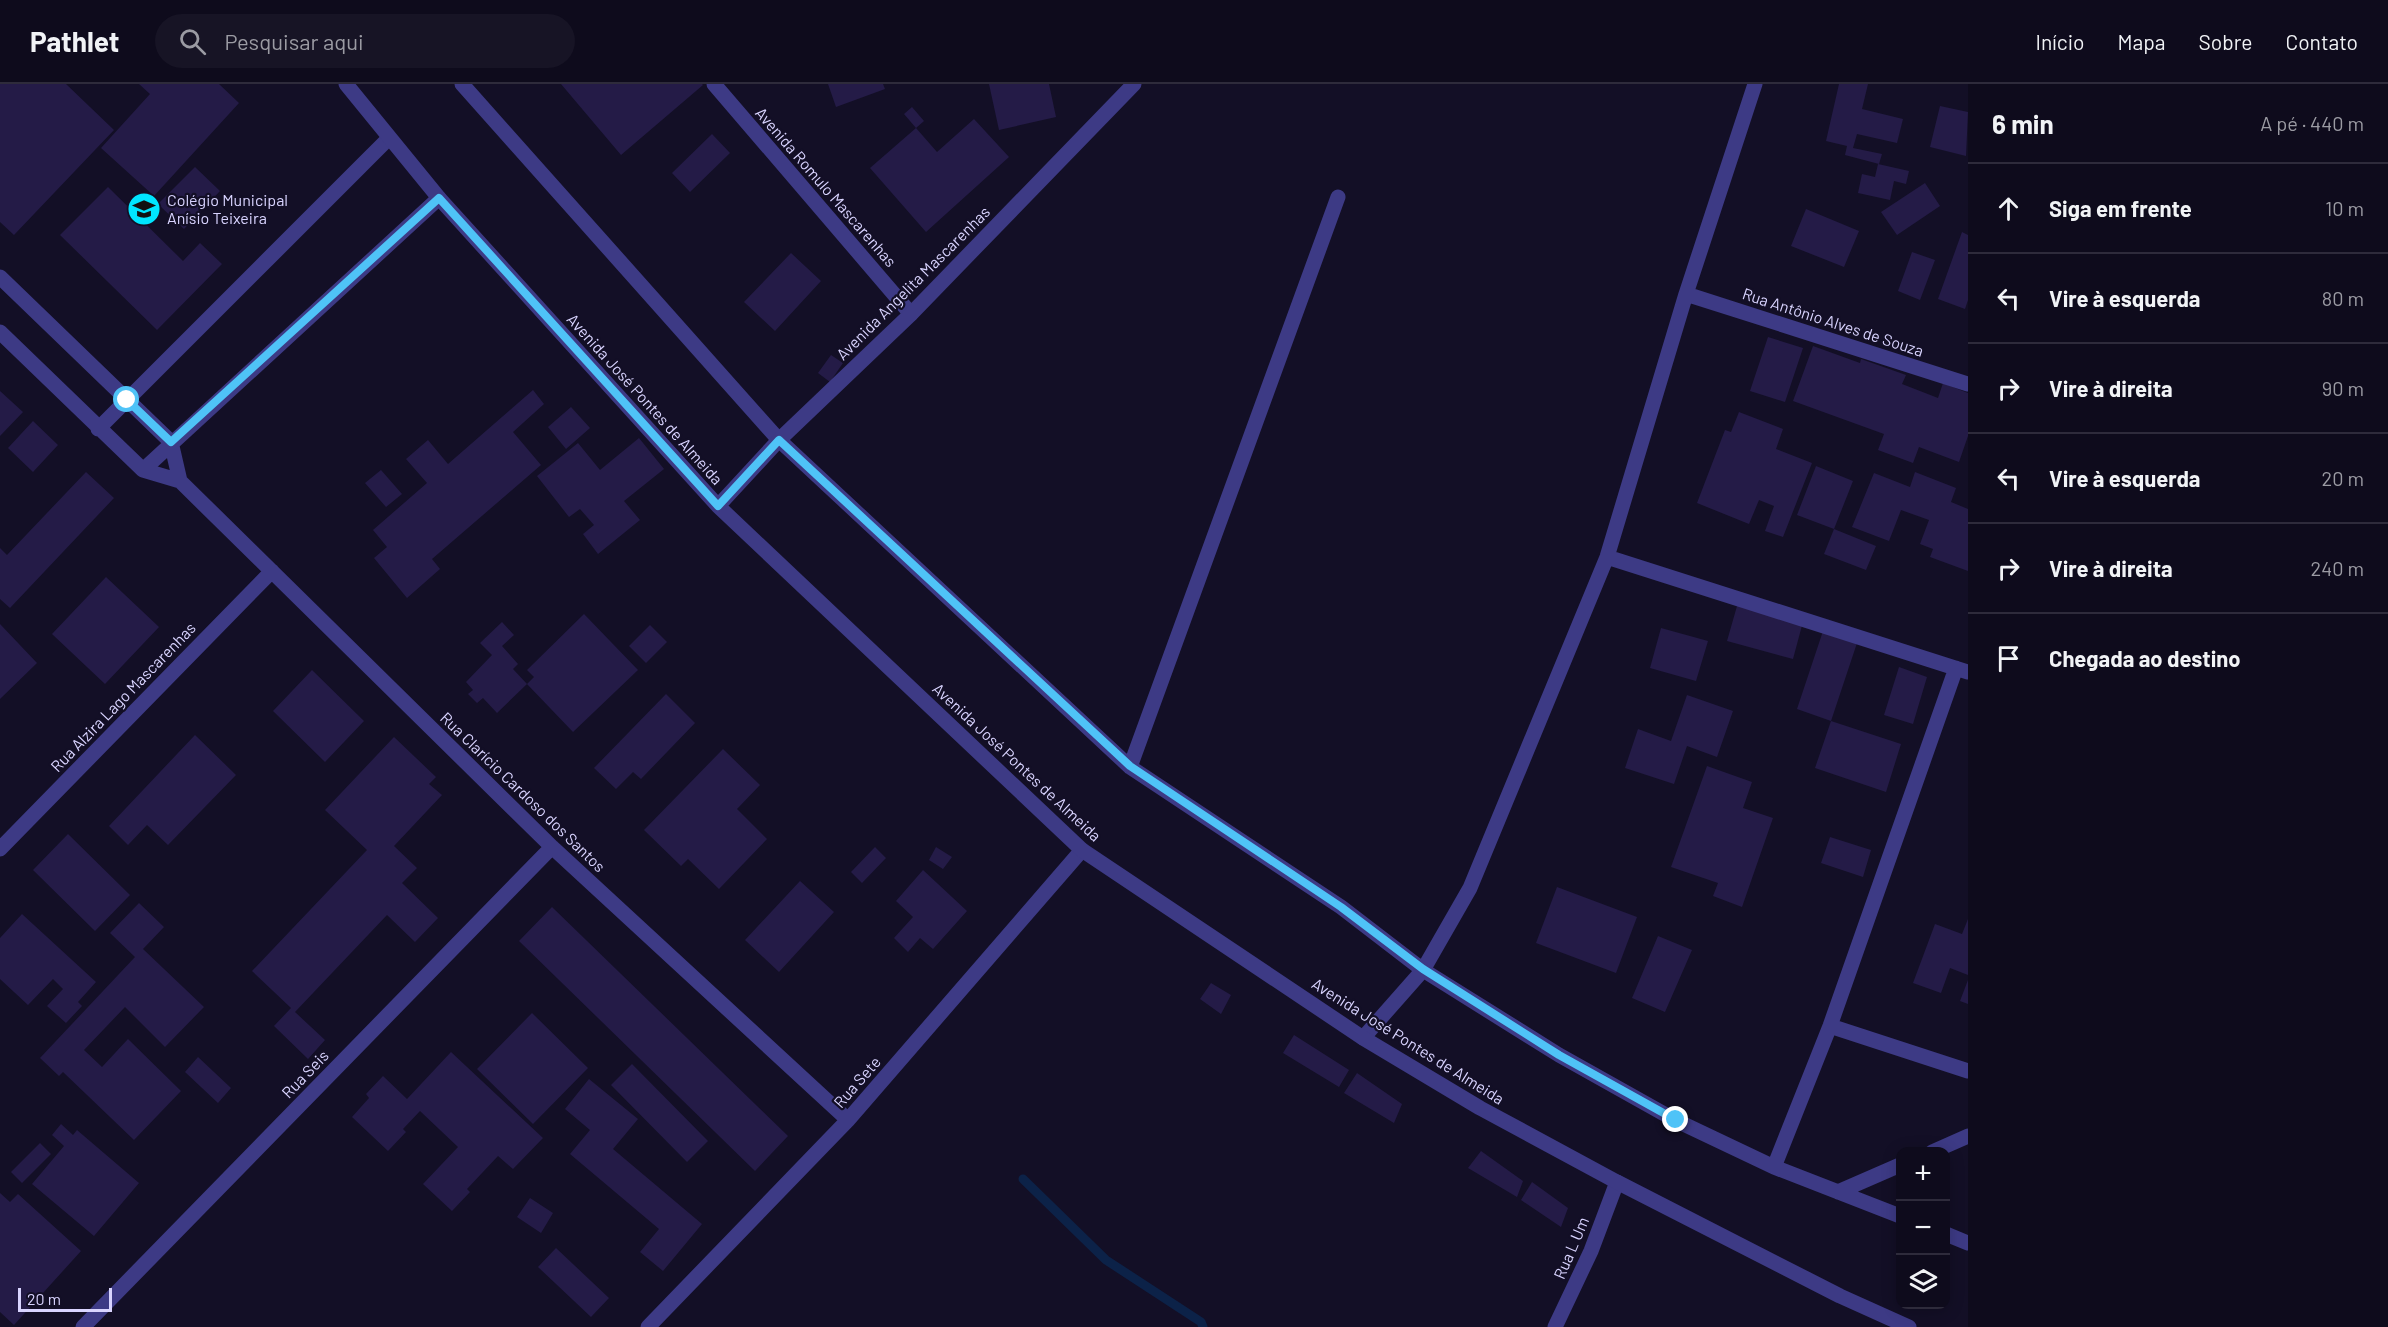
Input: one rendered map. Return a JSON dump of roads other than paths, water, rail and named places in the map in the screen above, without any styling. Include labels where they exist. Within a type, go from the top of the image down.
[{"type":"street","name":"Avenida José Pontes de Almeida","points":[[346,84],[388,139],[439,198],[718,506],[1082,850],[1363,1038],[1480,1108],[1617,1182],[1840,1296],[1909,1327]]},
{"type":"street","points":[[462,84],[779,440],[1130,766],[1341,907],[1423,969],[1559,1055],[1676,1120],[1774,1167],[1896,1214]]},
{"type":"street","name":"Avenida Romulo Mascarenhas","points":[[714,84],[910,314]]},
{"type":"street","name":"Avenida Angelita Mascarenhas","points":[[718,506],[779,440],[910,314],[1134,84]]},
{"type":"street","points":[[1363,1038],[1423,969],[1470,888],[1607,557],[1686,294],[1755,84]]},
{"type":"street","points":[[98,429],[388,139]]},
{"type":"street","points":[[1130,766],[1338,197]]},
{"type":"street","points":[[143,470],[439,198]]},
{"type":"street","points":[[1,280],[171,442],[180,481]]},
{"type":"street","name":"Rua Antônio Alves de Souza","points":[[1686,294],[1968,384]]},
{"type":"street","name":"Rua Clarício Cardoso dos Santos","points":[[0,332],[143,470],[180,481],[552,847],[848,1120]]},
{"type":"street","points":[[1607,557],[1962,670],[1830,1026],[1774,1167]]},
{"type":"street","name":"Rua Alzira Lago Mascarenhas","points":[[0,849],[272,571]]},
{"type":"street","name":"Rua Seis","points":[[83,1327],[552,847]]},
{"type":"street","name":"Rua Sete","points":[[648,1327],[848,1120],[1082,850]]},
{"type":"street","points":[[1830,1026],[1968,1071]]},
{"type":"street","points":[[1943,1147],[1968,1136]]},
{"type":"street","points":[[1838,1192],[1896,1167]]},
{"type":"street","name":"Rua L Um","points":[[1555,1327],[1591,1251],[1617,1182]]},
{"type":"street","points":[[1950,1236],[1968,1243]]},
{"type":"waterway","points":[[1023,1179],[1106,1260],[1201,1322],[1203,1327]]},
{"type":"place","name":"Colégio Municipal Anísio Teixeira","points":[[144,209]]}]
